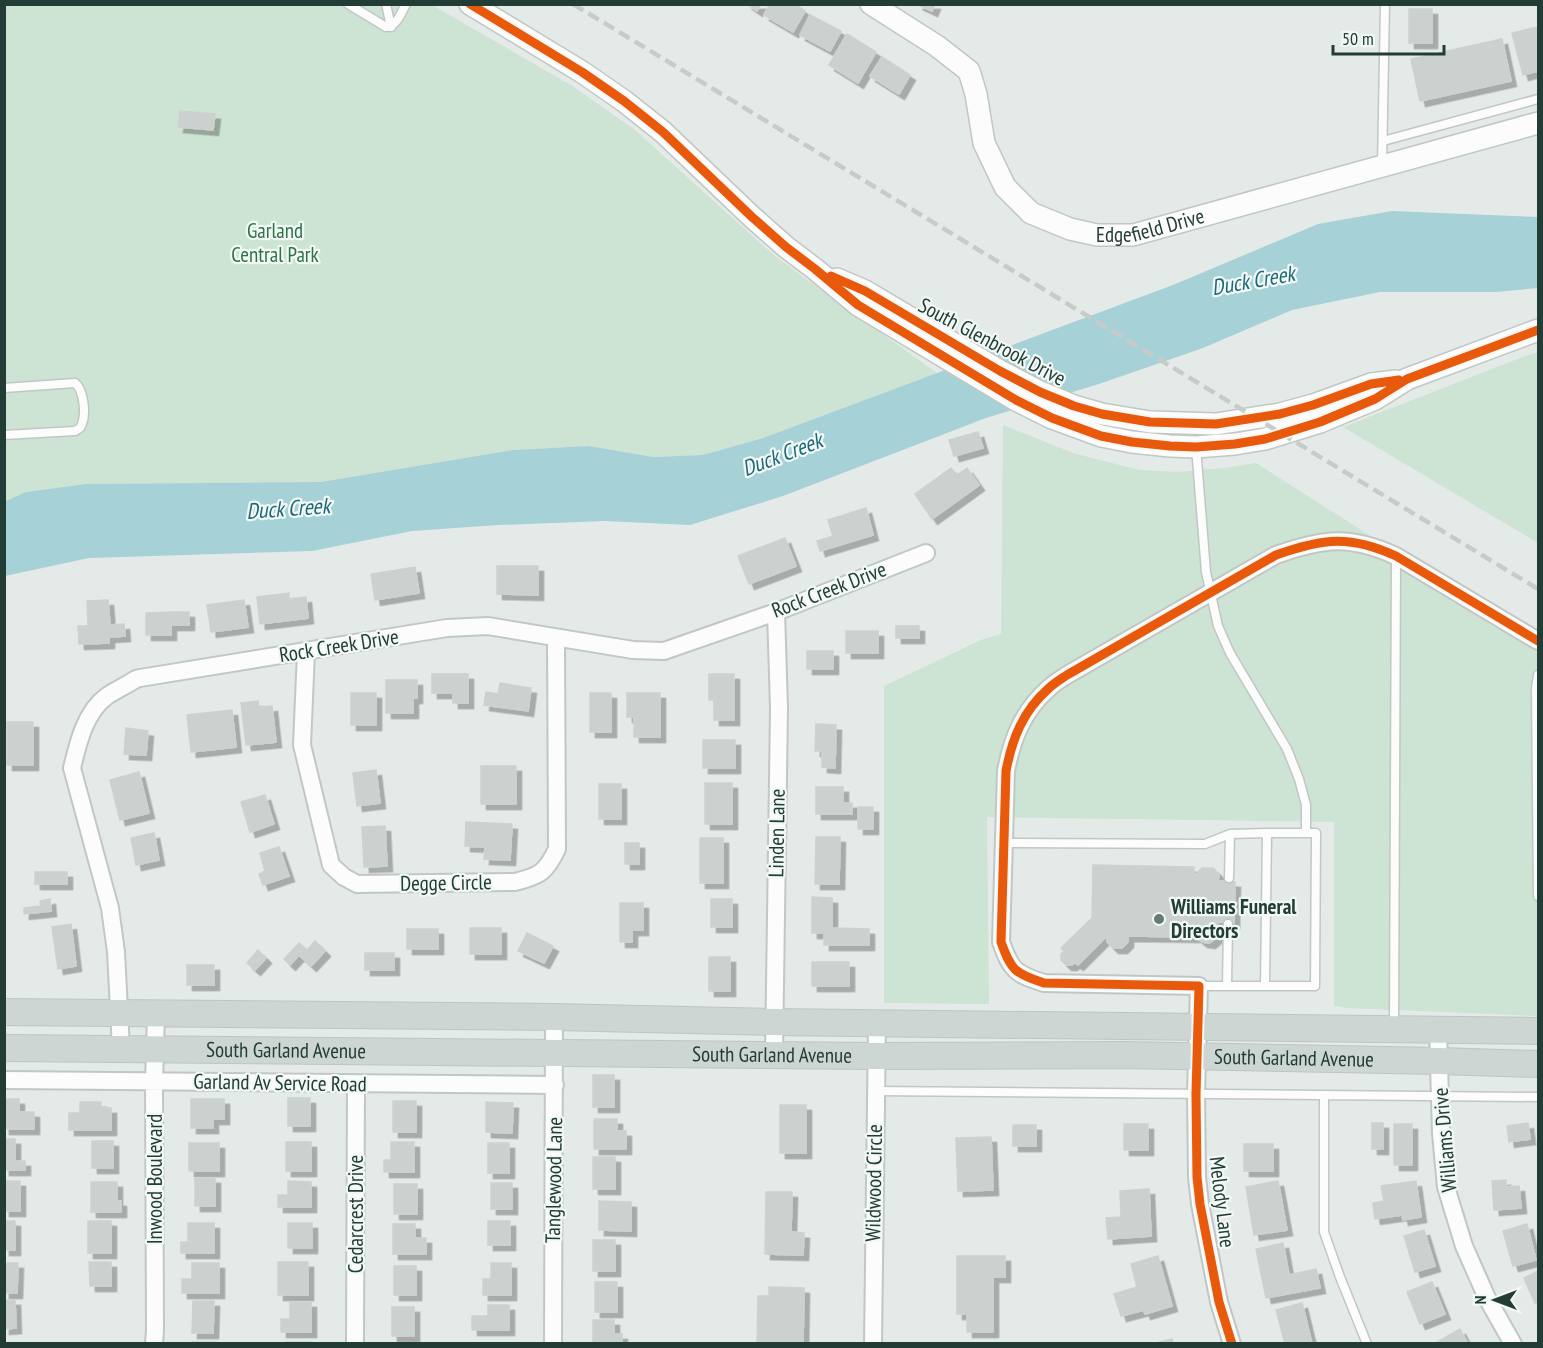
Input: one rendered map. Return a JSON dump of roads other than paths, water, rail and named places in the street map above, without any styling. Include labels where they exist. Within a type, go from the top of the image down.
[{"type":"main road","name":"South Garland Avenue","points":[[4,1012],[554,1017],[773,1022],[1539,1031]]},
{"type":"main road","name":"South Garland Avenue","points":[[4,1048],[876,1056],[1112,1054],[1539,1064]]},
{"type":"street","name":"South Glenbrook Drive","points":[[470,4],[582,72],[624,101],[663,132],[760,225],[858,305],[1074,406],[1102,414],[1150,422],[1216,424],[1280,414],[1371,384],[1407,379]]},
{"type":"street","name":"Edgefield Drive","points":[[871,4],[937,46],[969,71],[976,94],[984,143],[1005,187],[1030,213],[1070,229],[1097,235],[1134,235],[1539,123]]},
{"type":"street","name":"South Glenbrook Drive","points":[[910,328],[1016,400],[1052,418],[1101,436],[1132,442],[1196,447],[1265,439],[1320,422],[1375,399],[1407,379],[1539,330]]},
{"type":"street","points":[[1198,986],[1044,983],[1023,977],[1007,960],[1001,942],[1006,771],[1011,745],[1027,713],[1048,689],[1067,675],[1276,555],[1323,541],[1349,542],[1376,547],[1396,556],[1539,641]]},
{"type":"street","name":"Rock Creek Drive","points":[[121,1049],[116,952],[110,908],[72,768],[90,714],[106,697],[136,679],[447,628],[488,626],[633,650],[664,651],[776,612],[926,553]]},
{"type":"street","name":"Linden Lane","points":[[774,1055],[779,708],[776,612]]},
{"type":"street","name":"Degge Circle","points":[[306,652],[302,745],[331,865],[344,877],[357,884],[515,882],[537,876],[550,864],[557,849],[556,638]]},
{"type":"street","name":"Melody Lane","points":[[1198,986],[1197,1177],[1219,1302],[1232,1344]]},
{"type":"street","name":"Inwood Boulevard","points":[[154,1344],[156,1014]]},
{"type":"street","name":"Tanglewood Lane","points":[[553,1344],[554,1017]]},
{"type":"street","name":"Wildwood Circle","points":[[873,1344],[877,1023]]},
{"type":"street","name":"Williams Drive","points":[[1438,1030],[1441,1133],[1446,1187],[1461,1236],[1487,1298],[1513,1344]]},
{"type":"street","name":"Garland Av Service Road","points":[[4,1080],[555,1085]]},
{"type":"street","name":"Cedarcrest Drive","points":[[355,1344],[356,1084]]},
{"type":"lane","points":[[348,4],[386,27],[391,27],[396,23],[406,4]]},
{"type":"lane","points":[[387,4],[391,27]]},
{"type":"lane","points":[[1382,166],[1385,4]]},
{"type":"lane","points":[[1383,141],[1539,99]]},
{"type":"lane","points":[[4,388],[75,383],[80,386],[82,393],[83,416],[81,428],[75,431],[4,435]]},
{"type":"lane","points":[[1196,447],[1206,572],[1218,626],[1230,653],[1287,749],[1299,779],[1306,806],[1306,833]]},
{"type":"lane","points":[[1394,1030],[1396,556]]},
{"type":"lane","points":[[1539,675],[1536,688],[1539,896]]},
{"type":"lane","points":[[1265,985],[1267,833]]},
{"type":"lane","points":[[1003,843],[1205,844],[1230,834],[1316,833],[1315,986],[1198,986]]},
{"type":"lane","points":[[1229,878],[1230,834]]},
{"type":"lane","points":[[1227,985],[1228,924]]},
{"type":"lane","points":[[876,1091],[1539,1097]]},
{"type":"lane","points":[[1324,1096],[1324,1232],[1367,1344]]},
{"type":"water","name":"Duck Creek","points":[[1392,211],[1538,217],[1538,288],[1496,292],[1380,292],[1292,310],[1203,348],[1099,384],[986,418],[783,496],[690,525],[605,521],[412,531],[312,551],[89,558],[5,576],[4,502],[26,492],[86,484],[321,482],[513,450],[589,446],[653,457],[703,455],[763,438],[1173,285],[1318,224]]},
{"type":"railway","points":[[573,4],[1538,589]]},
{"type":"place","name":"Williams Funeral Directors","points":[[1159,919]]},
{"type":"park label","name":"Garland Central Park","points":[[275,243]]}]
